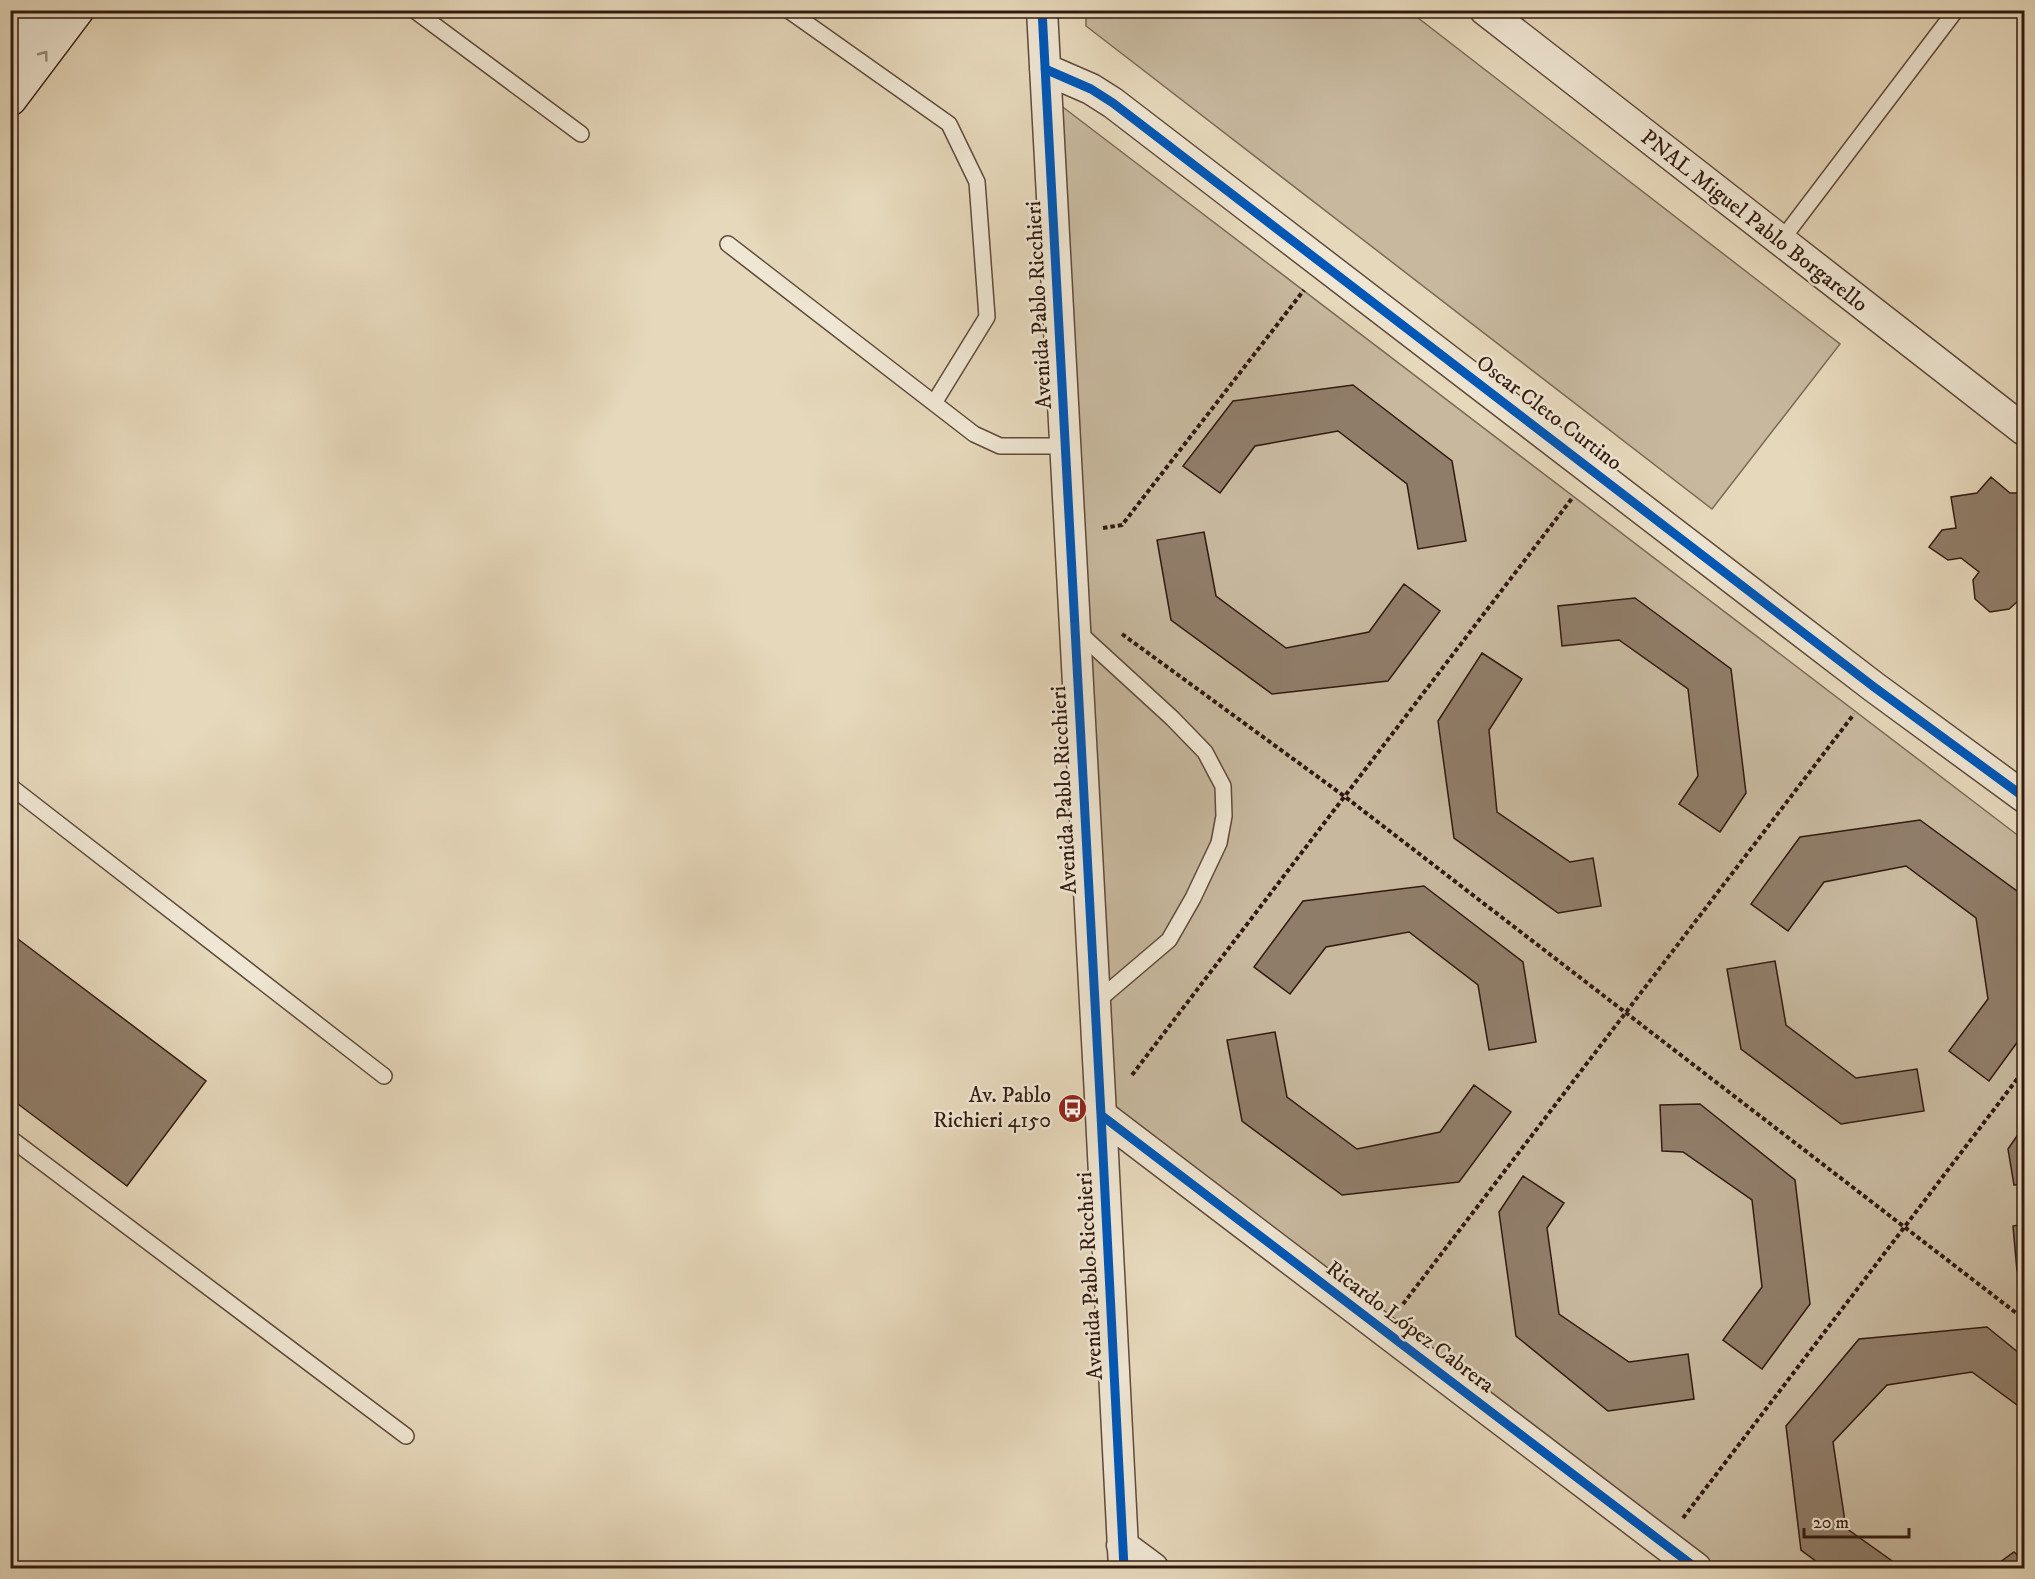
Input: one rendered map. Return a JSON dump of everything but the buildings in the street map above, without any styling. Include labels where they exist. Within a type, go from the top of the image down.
[{"type":"main road","points":[[10,49],[40,10]]},
{"type":"main road","points":[[10,99],[77,10]]},
{"type":"street","name":"Avenida Pablo Ricchieri","points":[[1041,10],[1071,534],[1123,1557]]},
{"type":"street","name":"PNAL Miguel Pablo Borgarello","points":[[1485,10],[1780,242],[2025,430]]},
{"type":"street","name":"Oscar Cleto Curtino","points":[[1045,69],[1091,89],[1113,103],[1874,687],[2023,794]]},
{"type":"street","name":"Ricardo López Cabrera","points":[[1101,1115],[1695,1569]]},
{"type":"street","points":[[1123,1557],[1153,1569]]},
{"type":"lane","points":[[414,10],[581,134]]},
{"type":"lane","points":[[788,10],[949,124],[977,182],[987,317],[934,403]]},
{"type":"lane","points":[[1780,242],[1956,10]]},
{"type":"lane","points":[[728,244],[975,434],[1000,446],[1066,446]]},
{"type":"lane","points":[[1075,629],[1172,718],[1205,752],[1223,786],[1224,816],[1219,843],[1193,898],[1169,940],[1095,1003]]},
{"type":"lane","points":[[10,786],[384,1076]]},
{"type":"lane","points":[[10,1138],[406,1436]]},
{"type":"path","points":[[1071,534],[1122,525],[1304,289]]},
{"type":"path","points":[[1101,1115],[1575,494]]},
{"type":"path","points":[[1122,634],[1344,796],[2025,1319]]},
{"type":"path","points":[[1383,1331],[1874,687]]},
{"type":"path","points":[[1663,1544],[2025,1070]]},
{"type":"shaded area","points":[[1086,11],[1409,11],[1840,344],[1712,509],[1086,26]]},
{"type":"shaded area","points":[[1047,95],[2024,840],[2024,1568],[1695,1568],[1101,1115]]},
{"type":"cycle path","points":[[1042,10],[1124,1568]]},
{"type":"cycle path","points":[[1045,69],[1091,89],[1113,103],[1874,687],[2024,797]]},
{"type":"cycle path","points":[[1101,1115],[1696,1568]]},
{"type":"place","name":"Av. Pablo Richieri 4150","points":[[1072,1108]]}]
